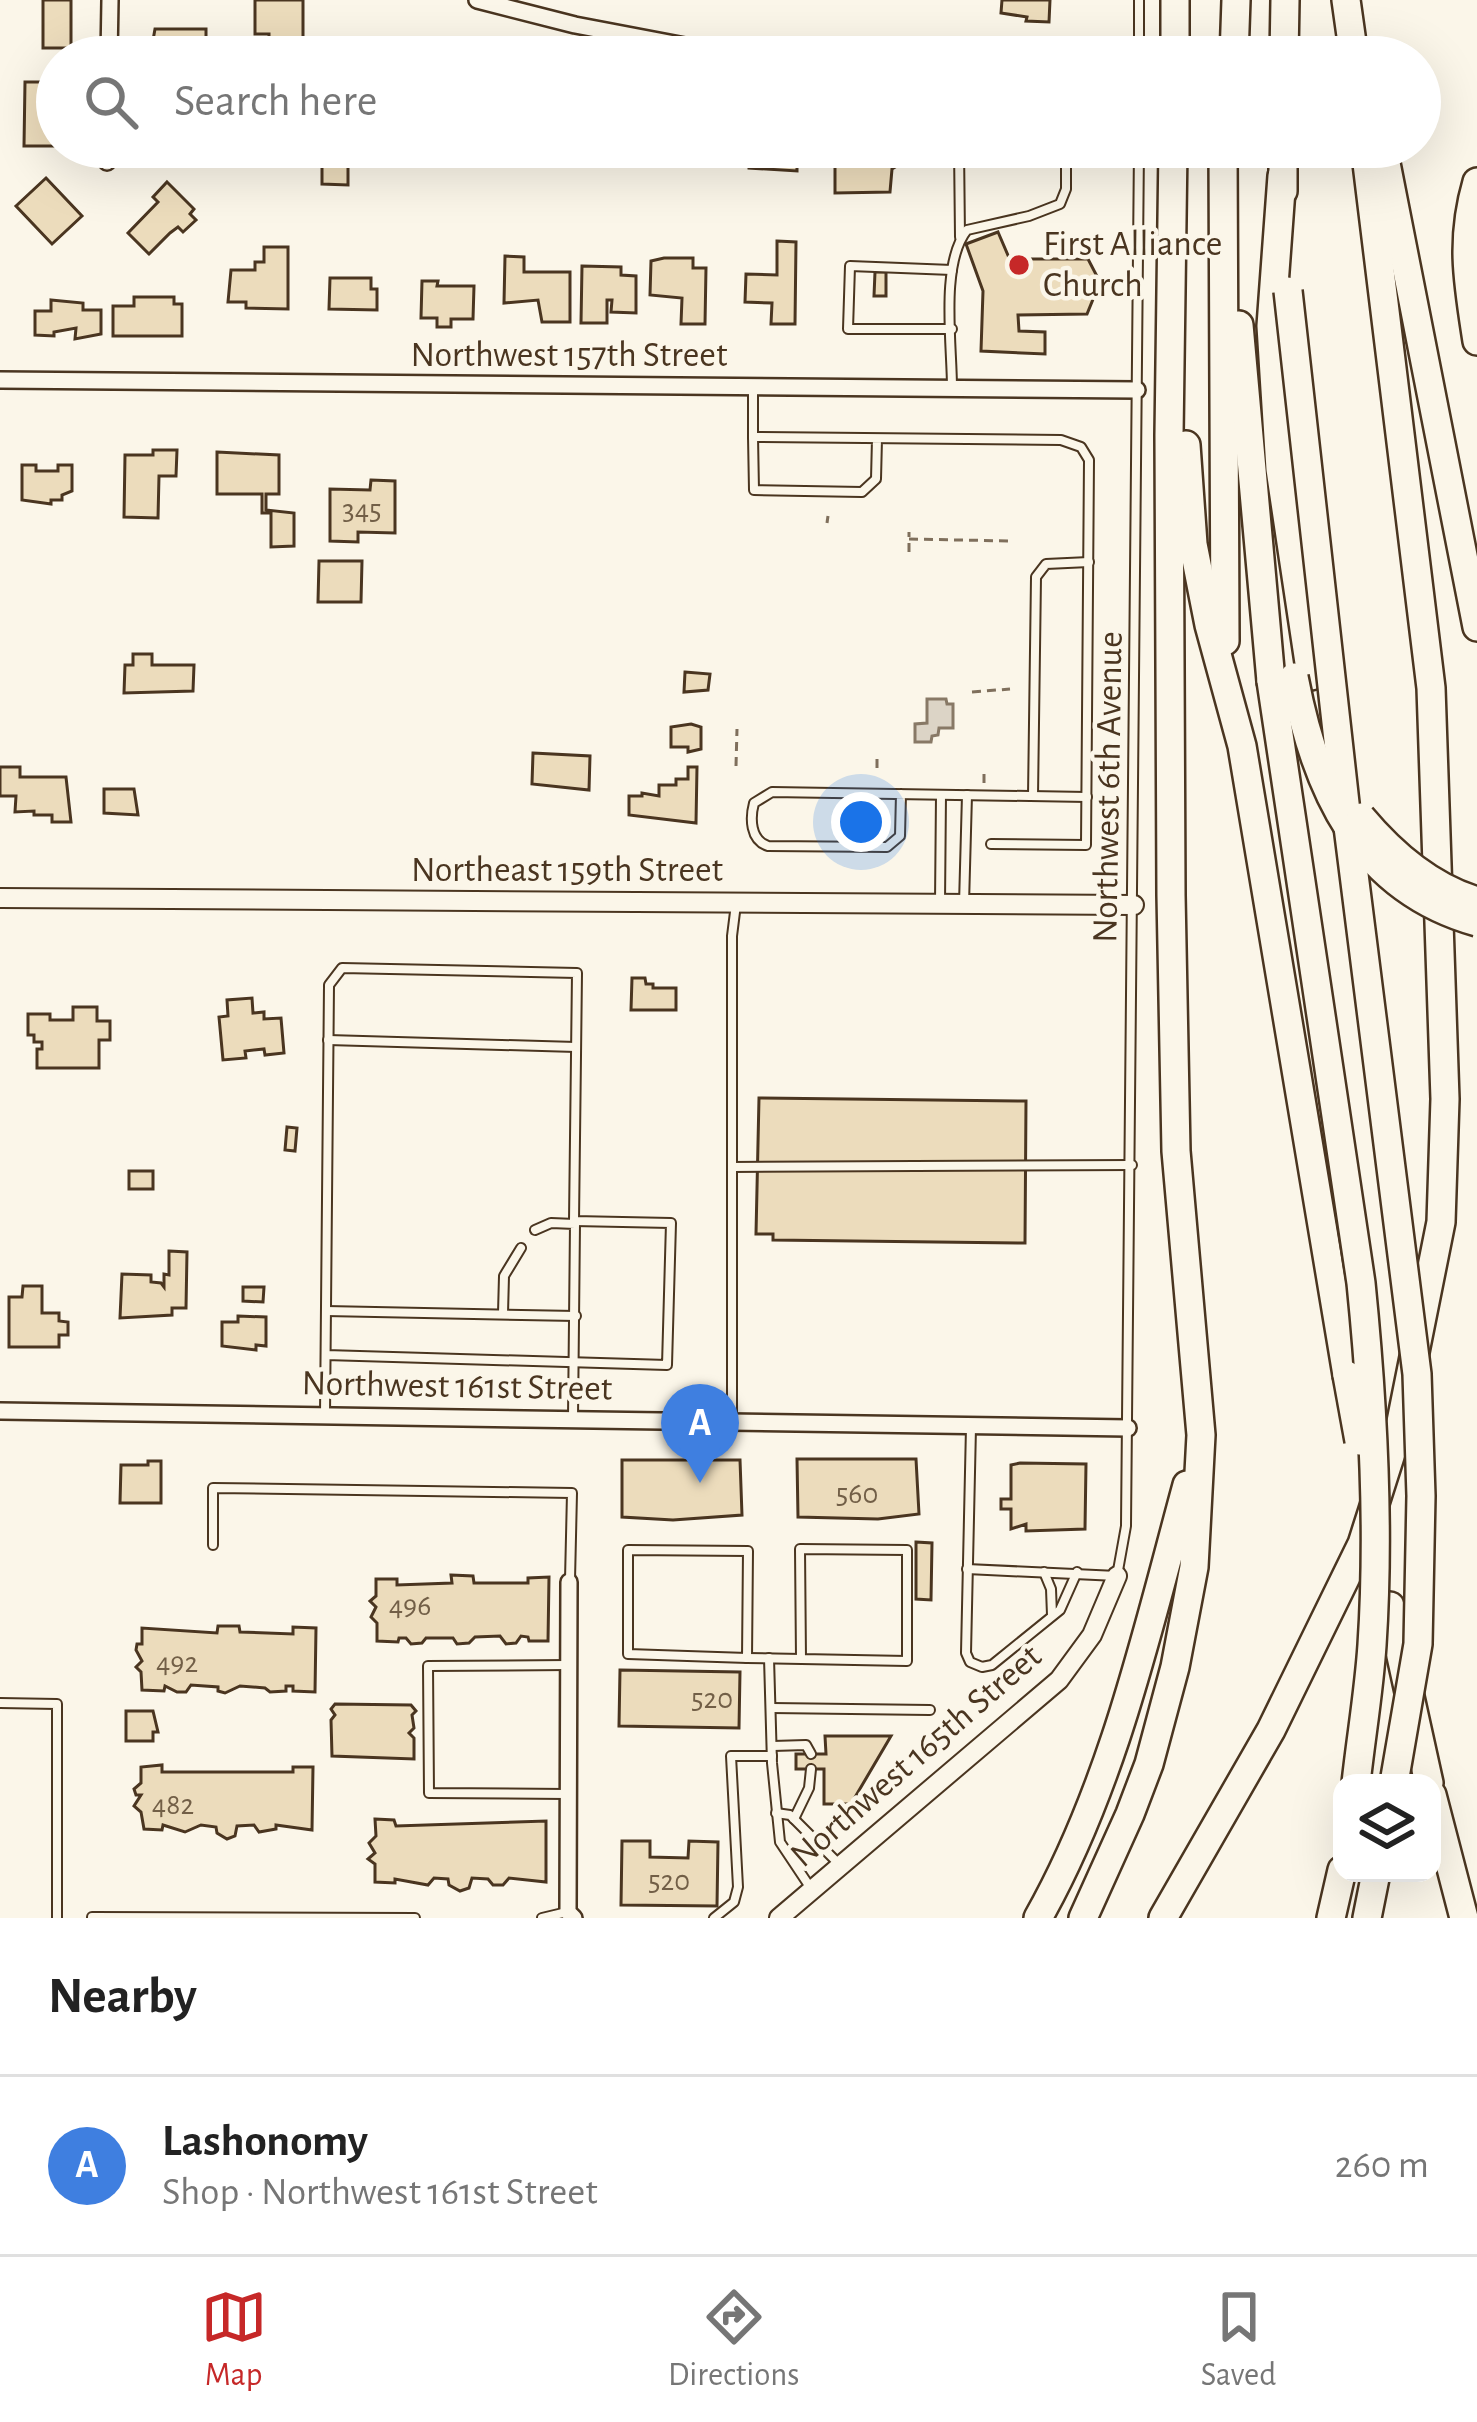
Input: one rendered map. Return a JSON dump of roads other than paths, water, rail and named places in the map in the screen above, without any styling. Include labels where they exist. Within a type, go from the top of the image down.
[{"type":"highway","points":[[1174,36],[1175,0]]},
{"type":"highway","points":[[1225,36],[1226,0]]},
{"type":"highway","points":[[1235,36],[1236,0]]},
{"type":"highway","points":[[1284,36],[1285,0]]},
{"type":"highway","points":[[1346,0],[1351,36]]},
{"type":"highway","points":[[1083,1918],[1130,1814],[1170,1687],[1194,1567],[1201,1435],[1176,1151],[1172,988],[1173,168]]},
{"type":"highway","points":[[1183,168],[1181,287],[1193,544],[1209,626],[1242,746],[1347,1375],[1427,1774]]},
{"type":"highway","points":[[1223,168],[1222,551],[1227,685]]},
{"type":"highway","points":[[1233,168],[1241,359],[1292,678],[1370,1366],[1372,1644],[1356,1774]]},
{"type":"highway","points":[[1282,168],[1271,326],[1292,678],[1305,737],[1337,811],[1373,861],[1407,891],[1454,916],[1477,922]]},
{"type":"highway","points":[[1163,1918],[1271,1730],[1362,1544],[1401,1422],[1441,1222],[1445,1099],[1431,688],[1368,168]]},
{"type":"highway","points":[[1387,168],[1477,627]]},
{"type":"highway","points":[[1282,176],[1288,291],[1345,803],[1418,1374],[1418,1644],[1396,1774]]},
{"type":"highway","points":[[1477,182],[1466,221],[1466,268],[1477,341]]},
{"type":"highway","points":[[1292,678],[1326,769],[1356,811],[1420,874],[1477,901]]},
{"type":"highway","points":[[1038,1918],[1067,1868],[1115,1738],[1201,1435]]},
{"type":"highway","points":[[1441,1830],[1464,1918]]},
{"type":"highway","points":[[1331,1918],[1339,1882]]},
{"type":"highway","points":[[1367,1918],[1374,1882]]},
{"type":"street","points":[[109,36],[110,0]]},
{"type":"street","points":[[477,0],[632,36]]},
{"type":"street","name":"Northwest 157th Street","points":[[0,380],[1137,390]]},
{"type":"street","name":"Northeast 159th Street","points":[[0,898],[1133,905]]},
{"type":"street","name":"Northwest 161st Street","points":[[0,1411],[1129,1428]]},
{"type":"street","name":"Northwest 165th Street","points":[[779,1918],[1059,1680],[1092,1635],[1117,1576]]},
{"type":"street","points":[[569,1582],[571,1915]]},
{"type":"lane","points":[[1139,0],[1139,36]]},
{"type":"lane","points":[[952,389],[952,270],[961,238],[959,168]]},
{"type":"lane","points":[[961,238],[968,230],[1029,216],[1060,203],[1066,168]]},
{"type":"lane","name":"Northwest 6th Avenue","points":[[1129,1428],[1139,168]]},
{"type":"lane","points":[[952,270],[850,266],[848,328],[952,329]]},
{"type":"lane","points":[[753,386],[754,490],[867,490],[876,479],[878,439]]},
{"type":"lane","points":[[753,437],[1060,440],[1081,447],[1089,460],[1086,844],[992,844]]},
{"type":"lane","points":[[1033,796],[1036,577],[1046,564],[1089,562]]},
{"type":"lane","points":[[901,794],[900,836],[887,847],[767,846],[756,839],[753,830],[754,803],[765,793],[901,794],[1087,797]]},
{"type":"lane","points":[[940,905],[941,795]]},
{"type":"lane","points":[[964,905],[967,795]]},
{"type":"lane","points":[[732,1422],[732,936],[736,904]]},
{"type":"lane","points":[[325,1414],[329,985],[341,968],[577,973],[574,1221],[671,1223],[667,1365],[326,1355]]},
{"type":"lane","points":[[328,1040],[576,1047]]},
{"type":"lane","points":[[732,1168],[1132,1165]]},
{"type":"lane","points":[[536,1230],[551,1223],[575,1224],[573,1418]]},
{"type":"lane","points":[[503,1314],[504,1276],[521,1248]]},
{"type":"lane","points":[[326,1311],[576,1316]]},
{"type":"lane","points":[[971,1426],[966,1653],[974,1665],[992,1665],[1060,1610],[1077,1572]]},
{"type":"lane","name":"Northwest 165th Street","points":[[1117,1576],[1126,1526],[1129,1428]]},
{"type":"lane","points":[[213,1545],[213,1488],[572,1492],[569,1582]]},
{"type":"lane","points":[[747,1658],[748,1551],[628,1550],[628,1654],[747,1658],[801,1659],[907,1660],[907,1550],[800,1549],[801,1659]]},
{"type":"lane","points":[[967,1569],[1117,1576]]},
{"type":"lane","points":[[1044,1572],[1051,1589],[1052,1616]]},
{"type":"lane","points":[[769,1658],[780,1843],[812,1891]]},
{"type":"lane","points":[[570,1665],[428,1666],[429,1793],[570,1794]]},
{"type":"lane","points":[[0,1703],[57,1704],[57,1918]]},
{"type":"lane","points":[[772,1708],[930,1710]]},
{"type":"lane","points":[[714,1918],[734,1902],[738,1887],[731,1756],[806,1745],[811,1754]]},
{"type":"lane","points":[[794,1819],[809,1788],[811,1769]]},
{"type":"lane","points":[[776,1813],[794,1819],[841,1866]]},
{"type":"lane","points":[[542,1918],[571,1915]]},
{"type":"lane","points":[[92,1917],[415,1918]]},
{"type":"place","name":"First Alliance Church","points":[[1019,265]]},
{"type":"place","name":"Lashonomy","points":[[700,1483]]}]
